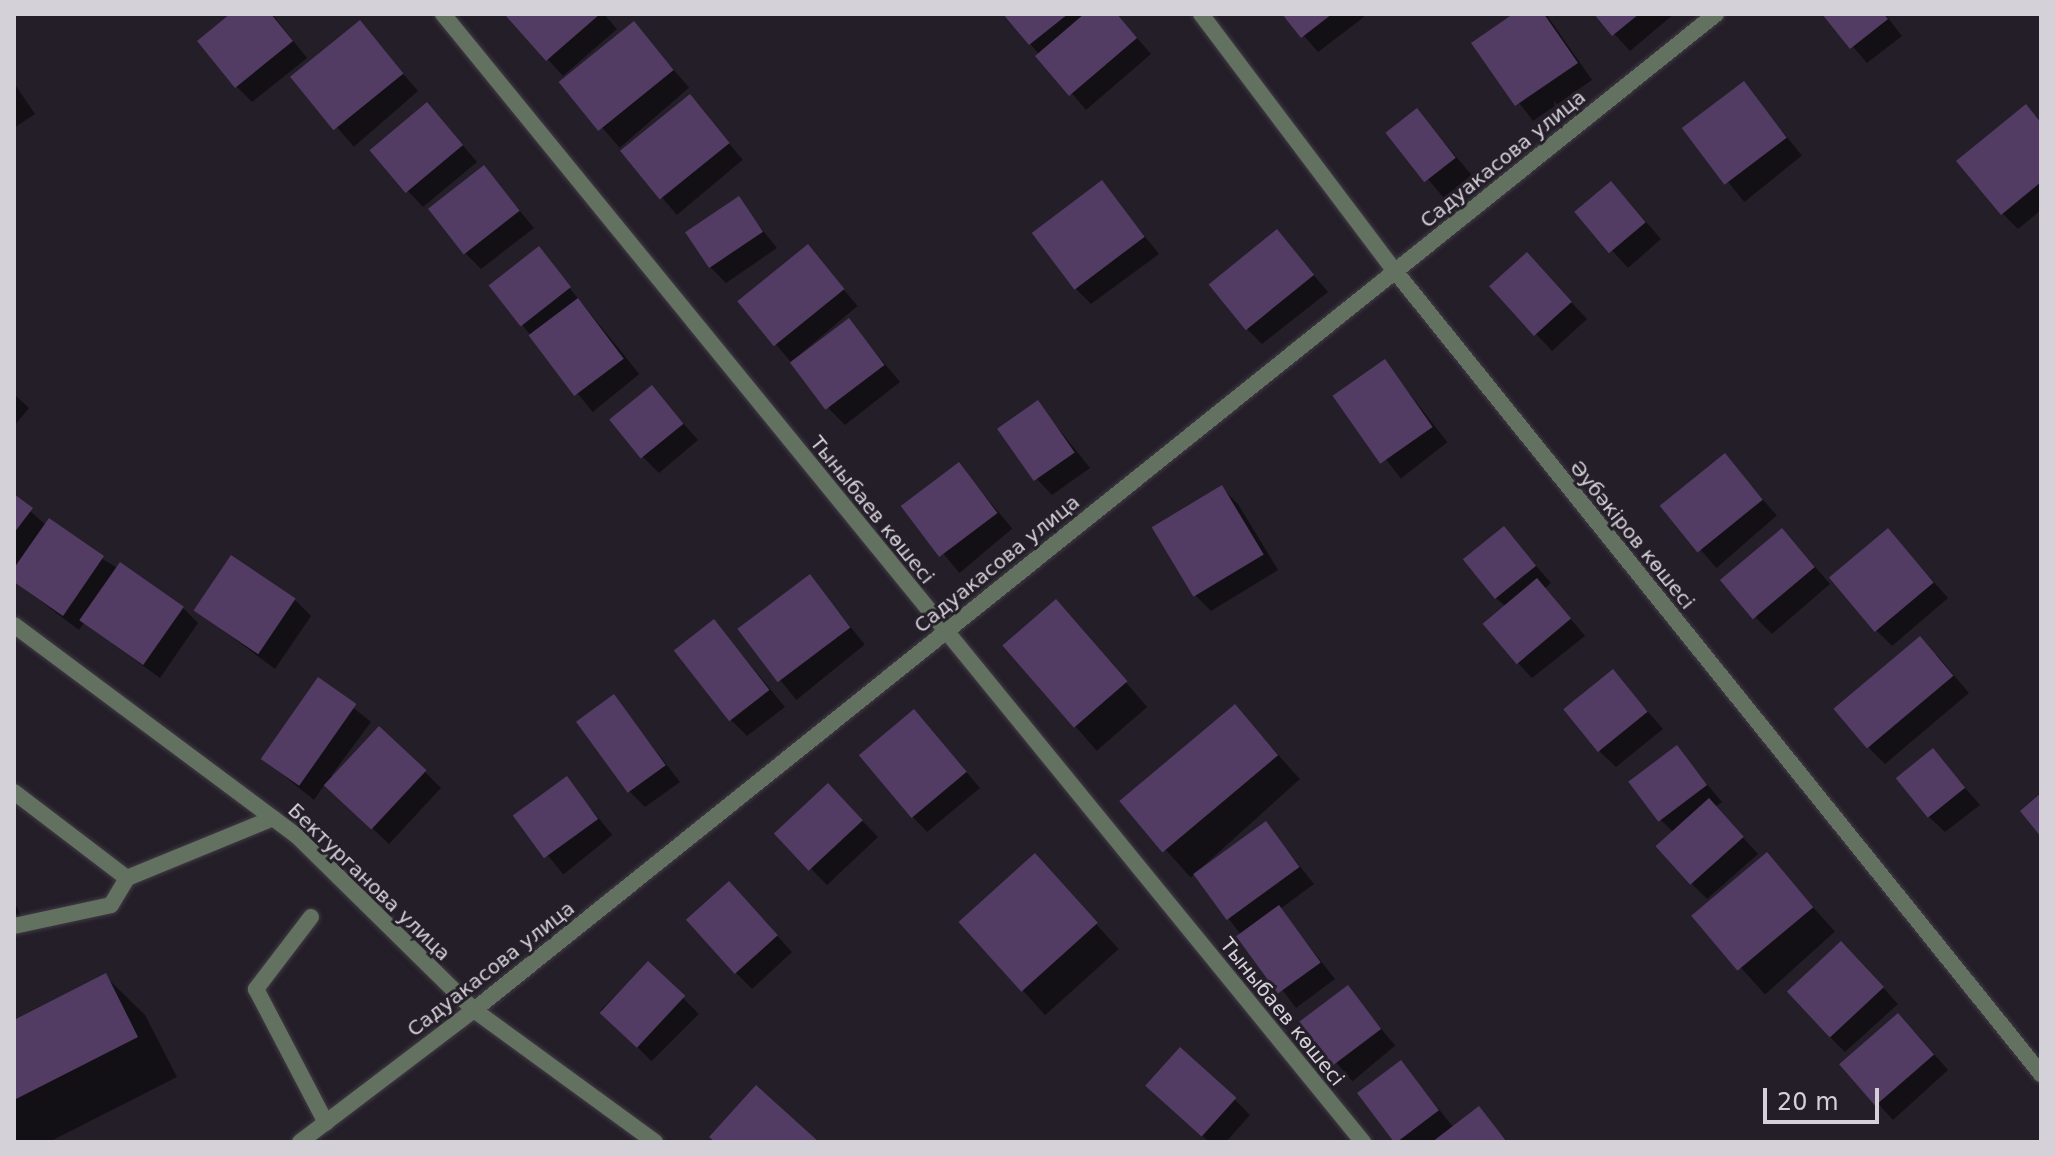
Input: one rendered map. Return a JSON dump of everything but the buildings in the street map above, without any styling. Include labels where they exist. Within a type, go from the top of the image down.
[{"type":"street","name":"Тыныбаев көшесі","points":[[443,14],[1363,1142]]},
{"type":"street","name":"Әубәкіров көшесі","points":[[1201,14],[1395,271],[2041,1074]]},
{"type":"street","name":"Садуакасова улица","points":[[300,1142],[474,1010],[1716,14]]},
{"type":"street","name":"Бектурганова улица","points":[[14,625],[273,818],[474,1010],[655,1142]]},
{"type":"street","points":[[14,792],[127,878]]},
{"type":"street","points":[[14,926],[111,905],[127,878],[273,818]]},
{"type":"street","points":[[311,917],[256,989],[326,1123]]}]
